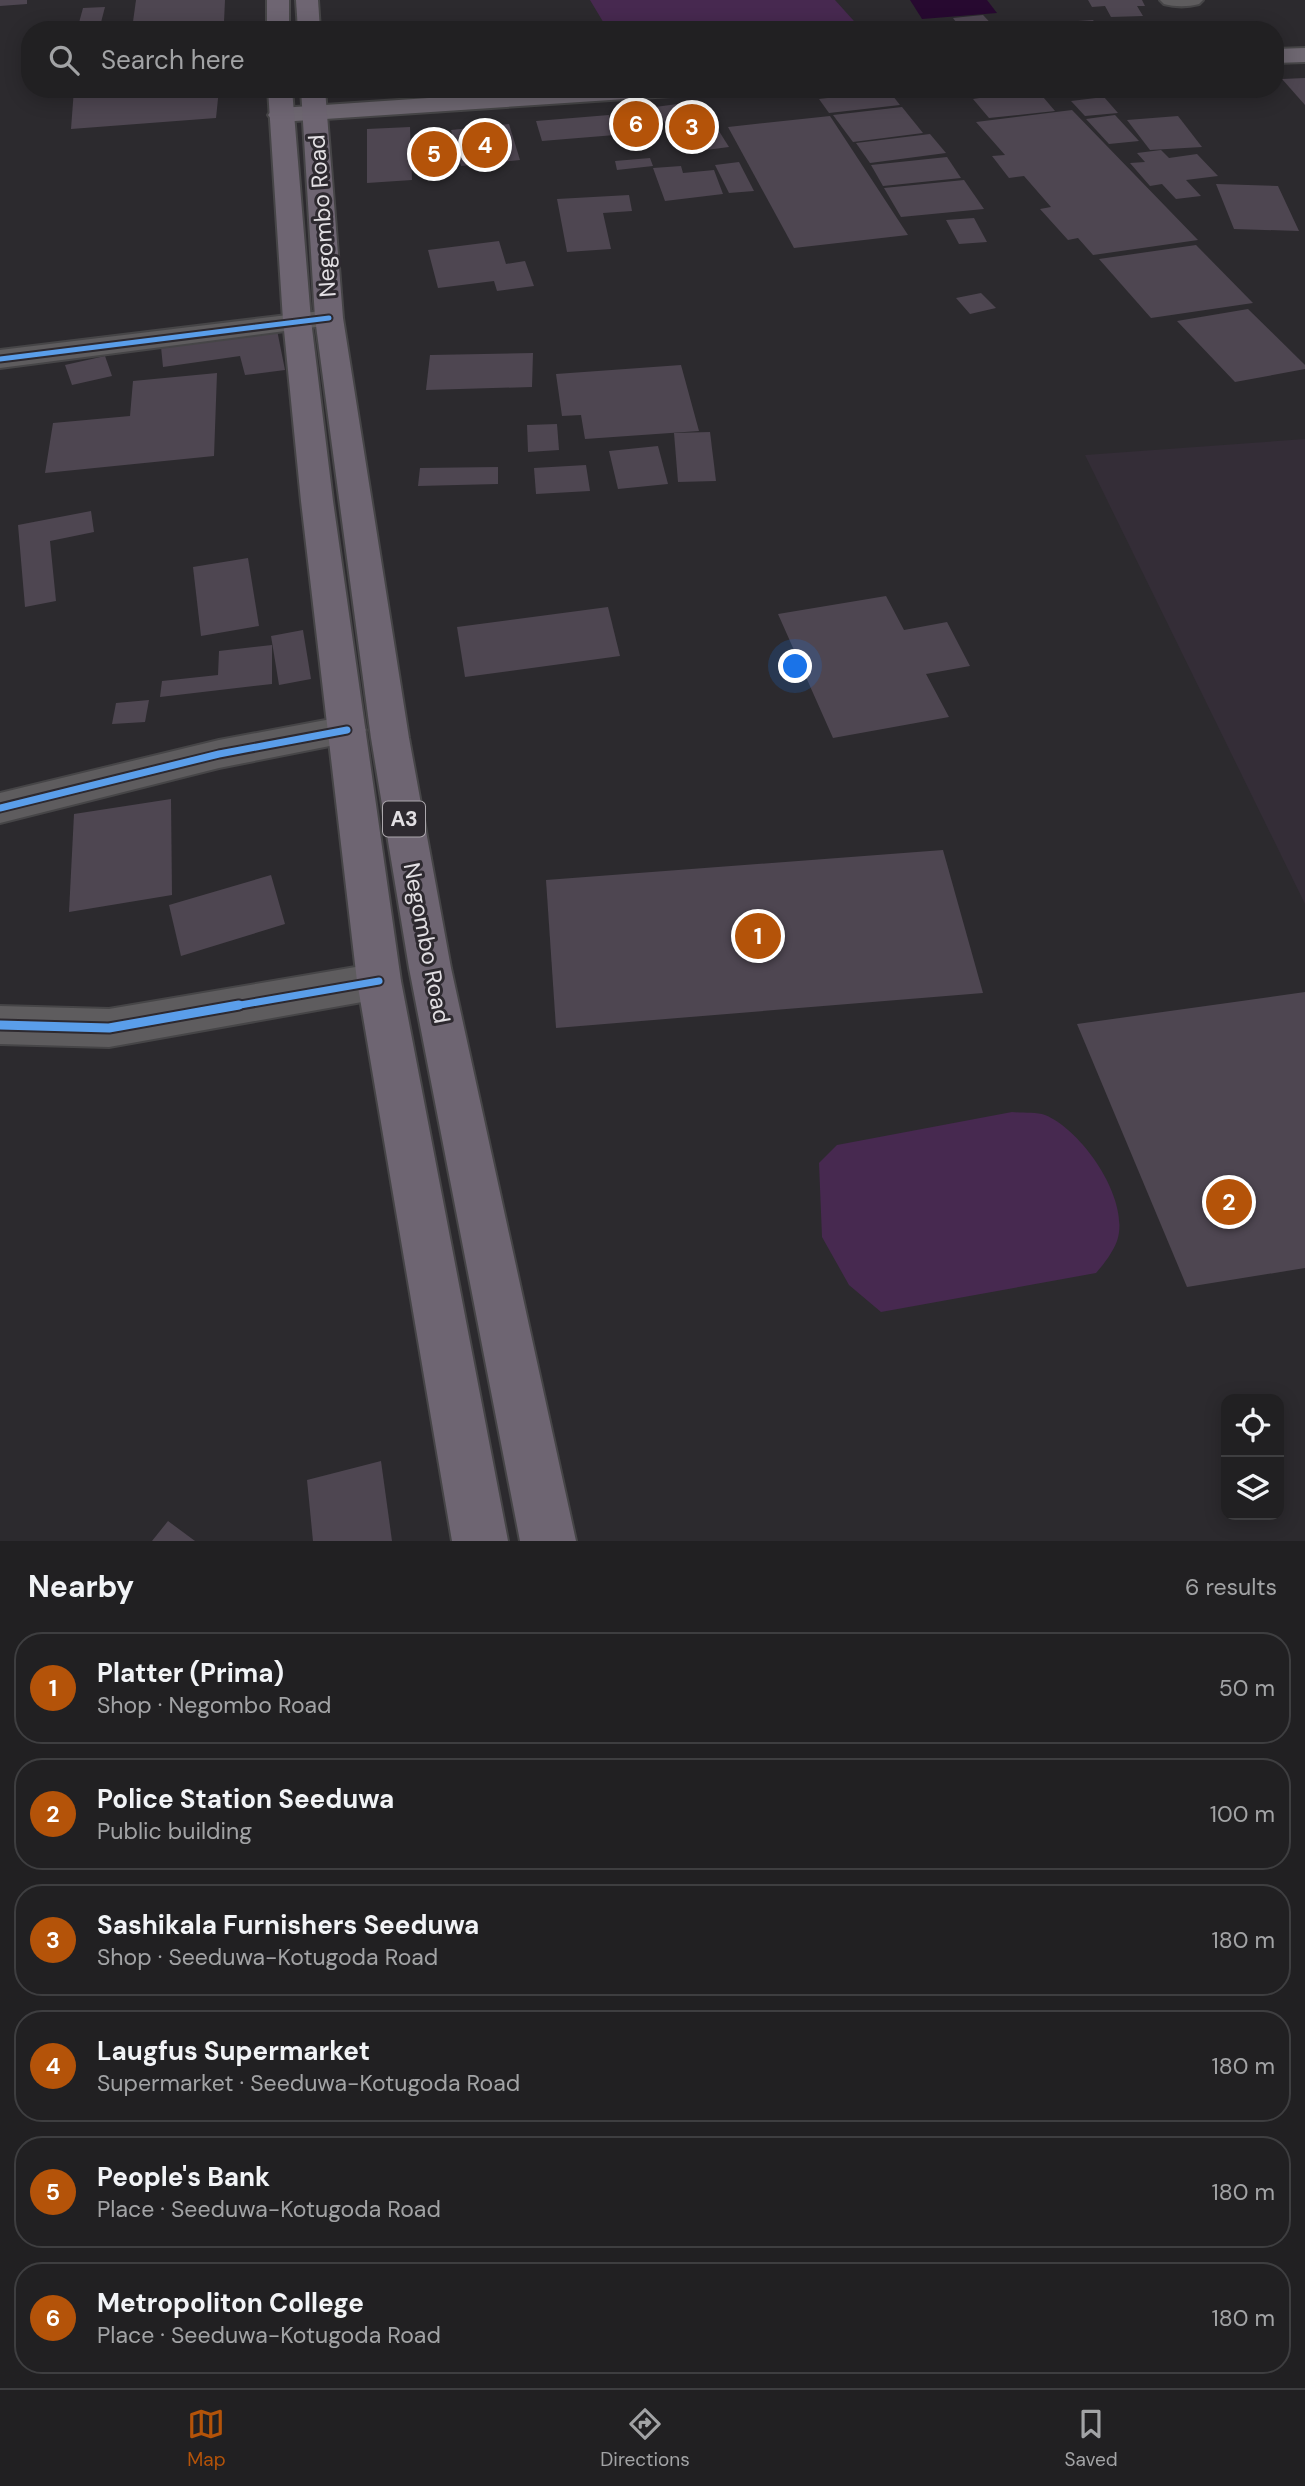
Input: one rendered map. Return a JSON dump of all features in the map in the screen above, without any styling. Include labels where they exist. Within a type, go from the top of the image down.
[{"type":"highway","points":[[278,0],[278,21]]},
{"type":"highway","points":[[307,0],[308,21]]},
{"type":"highway","name":"Negombo Road","points":[[297,101],[346,730],[379,981],[480,1541]]},
{"type":"highway","name":"Negombo Road","points":[[313,319],[386,711],[430,968],[548,1541]]},
{"type":"main road","points":[[1284,56],[1305,55]]},
{"type":"main road","points":[[297,101],[390,98]]},
{"type":"street","points":[[1171,0],[1192,0]]},
{"type":"street","points":[[0,359],[313,319]]},
{"type":"street","points":[[0,808],[219,754],[346,730]]},
{"type":"street","points":[[0,1026],[109,1028],[379,981]]},
{"type":"shaded area","points":[[590,0],[835,0],[854,21],[603,21]]},
{"type":"shaded area","points":[[910,0],[987,0],[997,13],[922,19]]},
{"type":"shaded area","points":[[1305,439],[1305,904],[1085,455]]},
{"type":"shaded area","points":[[1012,1112],[1041,1114],[1059,1123],[1074,1135],[1100,1168],[1117,1206],[1119,1224],[1117,1241],[1108,1258],[1096,1273],[881,1312],[849,1285],[822,1237],[819,1163],[837,1145]]},
{"type":"building","points":[[0,0],[27,0],[27,4],[0,6]]},
{"type":"building","points":[[136,0],[225,0],[224,21],[133,21]]},
{"type":"building","points":[[1088,0],[1142,0],[1145,6],[1137,6],[1143,16],[1111,17],[1105,6],[1092,7]]},
{"type":"building","points":[[105,7],[101,21],[79,21],[83,8]]},
{"type":"building","points":[[983,15],[989,21],[955,21],[953,18]]},
{"type":"building","points":[[1305,78],[1305,105],[1284,81],[1284,79]]},
{"type":"building","points":[[73,98],[218,98],[216,118],[71,129]]},
{"type":"building","points":[[894,98],[900,105],[829,113],[819,99]]},
{"type":"building","points":[[1044,98],[1055,111],[989,118],[973,99]]},
{"type":"building","points":[[1105,98],[1118,113],[1085,116],[1071,101]]},
{"type":"building","points":[[700,101],[729,147],[683,153],[655,107]]},
{"type":"building","points":[[902,107],[923,133],[853,142],[833,115]]},
{"type":"building","points":[[1072,110],[1198,240],[1093,255],[1078,238],[1068,240],[1040,209],[1051,207],[1024,176],[1009,178],[992,156],[1005,155],[976,122]]},
{"type":"building","points":[[651,112],[659,131],[621,135],[613,116]]},
{"type":"building","points":[[609,115],[615,135],[542,141],[536,121]]},
{"type":"building","points":[[1115,115],[1139,141],[1109,144],[1086,119]]},
{"type":"building","points":[[830,116],[908,235],[794,248],[728,127]]},
{"type":"building","points":[[1178,116],[1202,147],[1150,150],[1127,120]]},
{"type":"building","points":[[509,124],[520,160],[461,166],[451,130]]},
{"type":"building","points":[[410,127],[412,180],[367,183],[367,129]]},
{"type":"building","points":[[446,132],[453,174],[421,176],[416,135]]},
{"type":"building","points":[[930,134],[946,153],[870,163],[856,143]]},
{"type":"building","points":[[1161,150],[1169,158],[1197,154],[1218,176],[1186,180],[1201,196],[1176,199],[1162,184],[1150,186],[1130,163],[1145,162],[1137,153]]},
{"type":"building","points":[[947,157],[961,178],[883,186],[871,165]]},
{"type":"building","points":[[650,158],[653,166],[617,170],[615,161]]},
{"type":"building","points":[[739,162],[754,191],[729,193],[715,165]]},
{"type":"building","points":[[681,166],[683,173],[714,170],[723,194],[665,201],[653,168]]},
{"type":"building","points":[[964,180],[984,209],[901,217],[884,188]]},
{"type":"building","points":[[1216,184],[1278,186],[1299,231],[1234,229]]},
{"type":"building","points":[[629,195],[632,211],[603,213],[611,249],[567,252],[557,199]]},
{"type":"building","points":[[974,218],[987,242],[959,244],[946,220]]},
{"type":"building","points":[[499,241],[506,264],[525,261],[534,286],[497,291],[494,281],[438,288],[428,250]]},
{"type":"building","points":[[1196,245],[1253,303],[1151,318],[1099,259]]},
{"type":"building","points":[[981,293],[996,308],[970,314],[956,298]]},
{"type":"building","points":[[1248,309],[1305,365],[1305,369],[1235,382],[1177,321]]},
{"type":"building","points":[[277,330],[285,370],[245,375],[240,356],[163,367],[161,347]]},
{"type":"building","points":[[533,353],[532,387],[426,390],[430,355]]},
{"type":"building","points":[[105,356],[112,376],[72,385],[65,365]]},
{"type":"building","points":[[681,365],[699,431],[585,439],[581,415],[562,416],[556,374]]},
{"type":"building","points":[[217,373],[214,456],[45,473],[53,423],[130,416],[133,381]]},
{"type":"building","points":[[557,424],[559,450],[528,452],[527,425]]},
{"type":"building","points":[[710,432],[716,481],[678,482],[674,433]]},
{"type":"building","points":[[658,446],[668,484],[618,489],[609,451]]},
{"type":"building","points":[[586,465],[590,491],[536,494],[534,468]]},
{"type":"building","points":[[498,467],[498,484],[418,486],[420,468]]},
{"type":"building","points":[[91,511],[94,532],[50,541],[56,601],[25,607],[18,525]]},
{"type":"building","points":[[248,558],[259,626],[201,636],[193,567]]},
{"type":"building","points":[[886,596],[904,630],[947,622],[970,666],[926,674],[949,717],[833,738],[778,614]]},
{"type":"building","points":[[608,607],[620,656],[465,677],[457,627]]},
{"type":"building","points":[[303,630],[311,679],[279,685],[271,636]]},
{"type":"building","points":[[272,645],[272,684],[160,697],[162,681],[218,675],[219,651]]},
{"type":"building","points":[[149,700],[145,722],[112,724],[116,703]]},
{"type":"building","points":[[171,799],[172,895],[69,912],[74,814]]},
{"type":"building","points":[[943,850],[983,993],[556,1028],[546,880]]},
{"type":"building","points":[[271,875],[285,924],[181,956],[169,905]]},
{"type":"building","points":[[1305,992],[1305,1268],[1187,1287],[1077,1024]]},
{"type":"building","points":[[381,1461],[392,1541],[313,1541],[307,1480]]},
{"type":"building","points":[[168,1521],[195,1541],[152,1541]]},
{"type":"cycle path","points":[[0,359],[329,318]]},
{"type":"cycle path","points":[[0,808],[219,754],[347,730]]},
{"type":"cycle path","points":[[0,1025],[109,1028],[379,981]]},
{"type":"place","name":"Metropoliton College","points":[[636,124]]},
{"type":"place","name":"Sashikala Furnishers Seeduwa","points":[[692,127]]},
{"type":"place","name":"Laugfus Supermarket","points":[[485,145]]},
{"type":"place","name":"People's Bank","points":[[434,154]]},
{"type":"place","name":"Platter (Prima)","points":[[758,936]]},
{"type":"place","name":"Police Station Seeduwa","points":[[1229,1202]]}]
